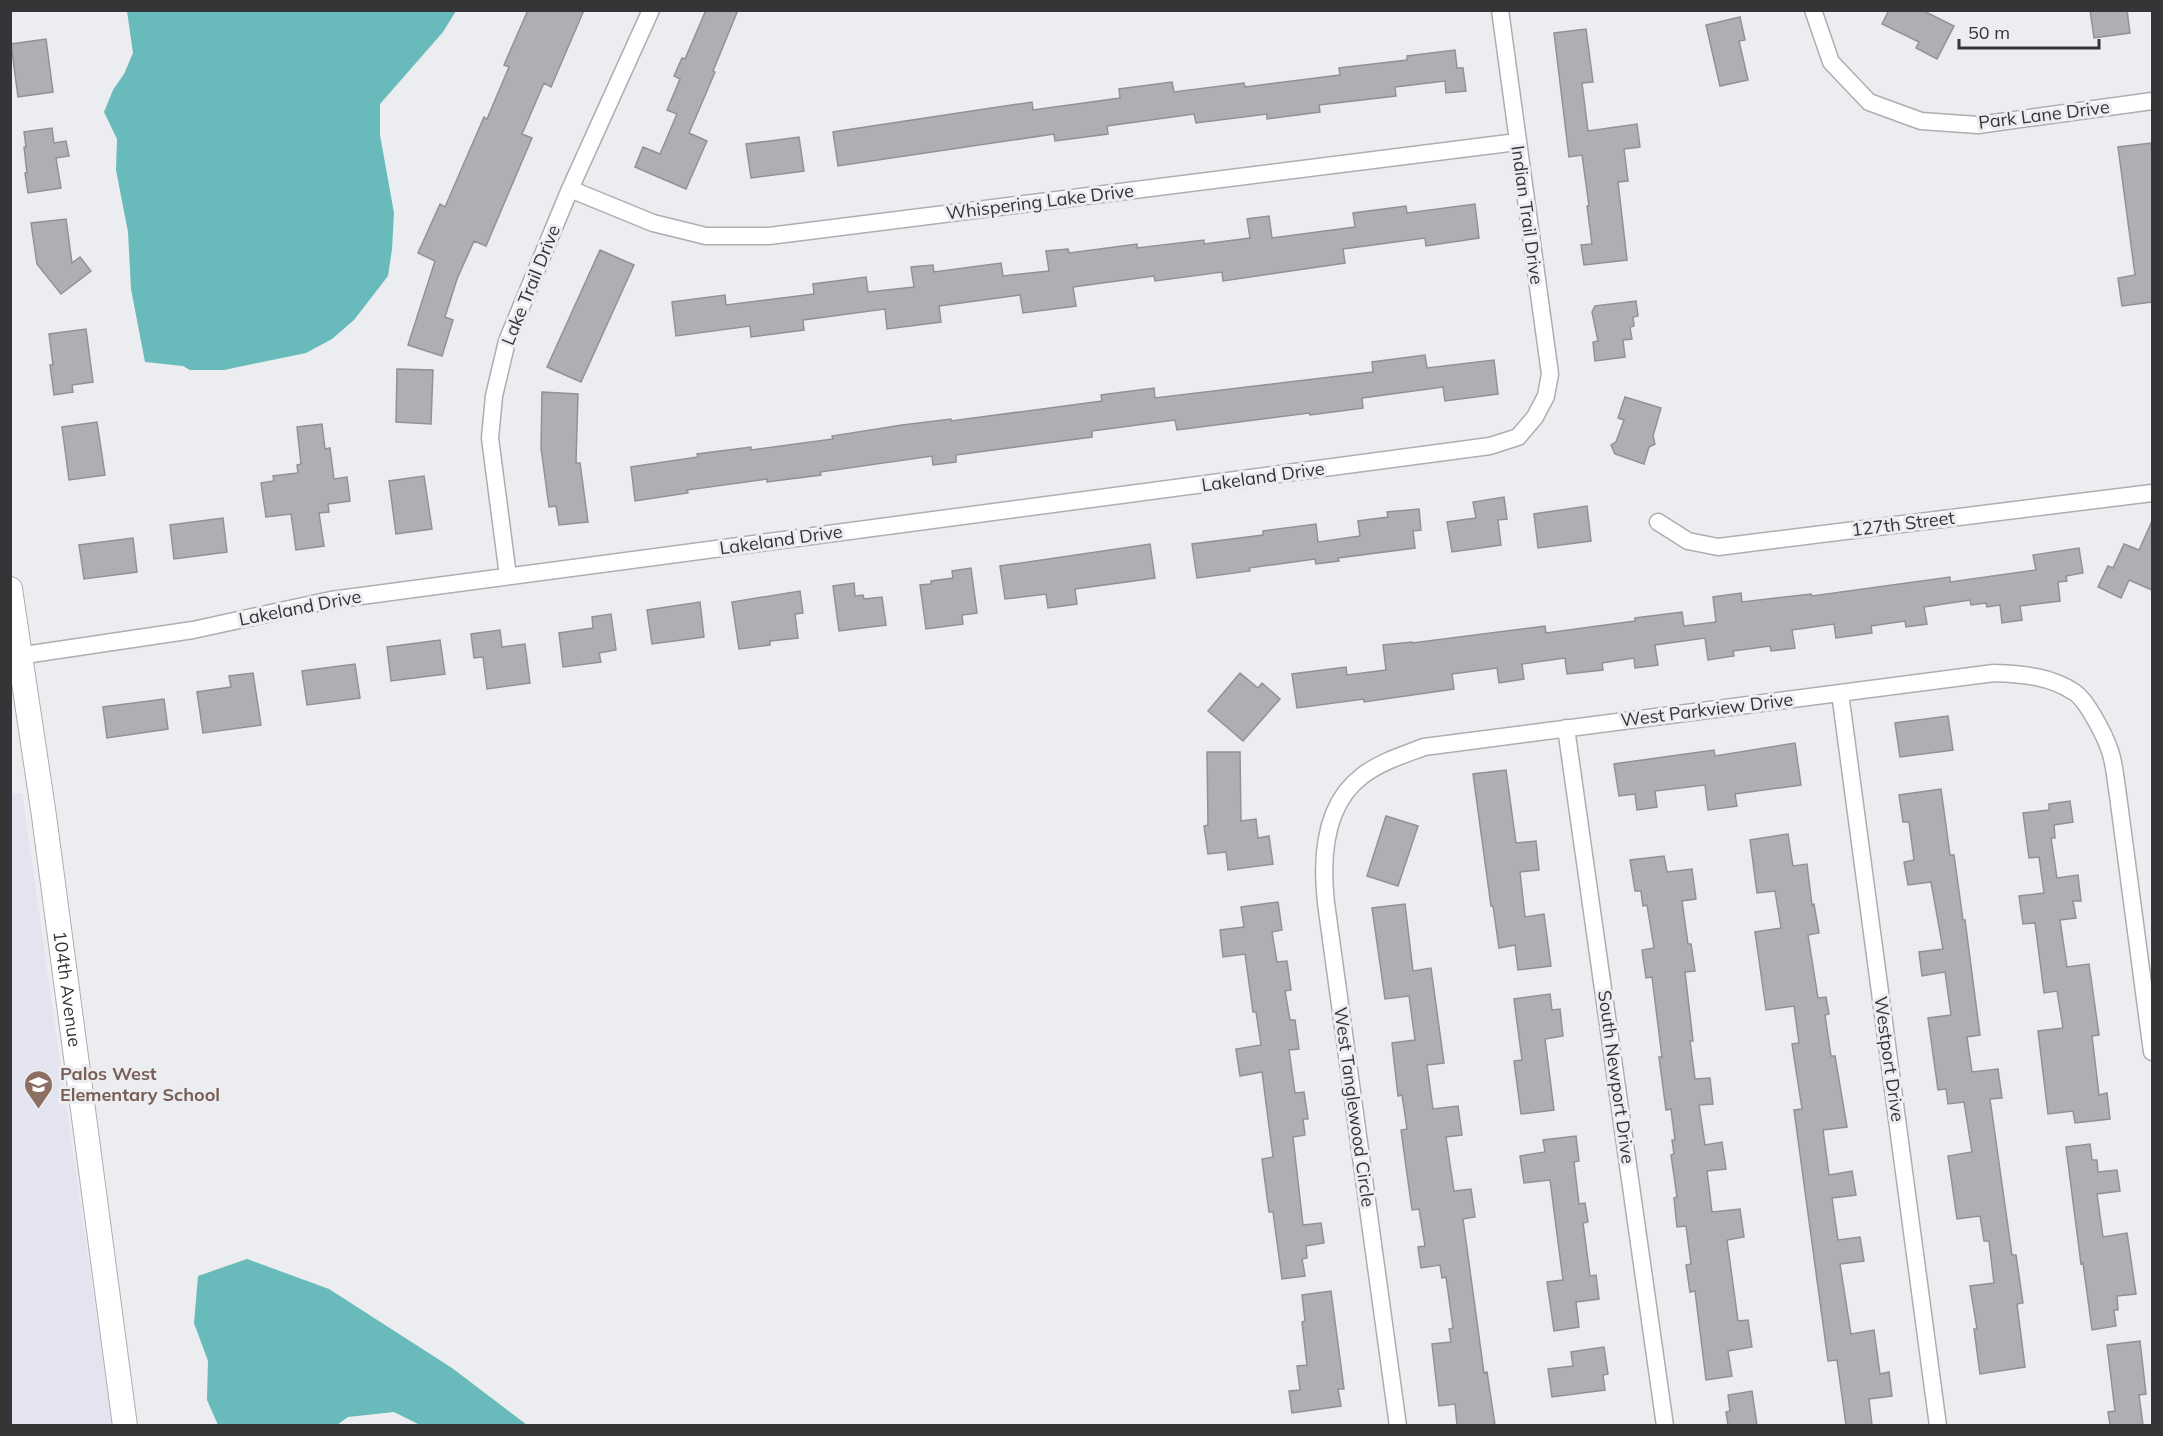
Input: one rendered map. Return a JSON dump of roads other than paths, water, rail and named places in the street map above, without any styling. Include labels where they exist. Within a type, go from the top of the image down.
[{"type":"street","name":"Lake Trail Drive","points":[[508,576],[490,438],[494,396],[507,341],[570,189],[651,10]]},
{"type":"street","name":"Indian Trail Drive","points":[[1500,10],[1550,374],[1546,396],[1535,417]]},
{"type":"street","name":"Park Lane Drive","points":[[1813,10],[1831,62],[1869,102],[1921,121],[1978,125],[2152,101]]},
{"type":"street","name":"Whispering Lake Drive","points":[[570,189],[653,223],[706,236],[769,236],[1517,142]]},
{"type":"street","name":"Lakeland Drive","points":[[15,657],[193,630],[331,600],[1490,447],[1518,437],[1535,417]]},
{"type":"street","name":"127th Street","points":[[1658,522],[1688,541],[1718,547],[2152,493]]},
{"type":"street","name":"104th Avenue","points":[[10,589],[15,657],[44,816],[125,1425]]},
{"type":"street","name":"West Parkview Drive","points":[[1345,791],[1363,775],[1393,758],[1424,747],[1994,673],[2026,674],[2055,682],[2077,693],[2095,720],[2110,751],[2117,788],[2152,1052]]},
{"type":"street","name":"Westport Drive","points":[[1840,693],[1938,1425]]},
{"type":"street","name":"South Newport Drive","points":[[1566,728],[1665,1425]]},
{"type":"street","name":"West Tanglewood Circle","points":[[1345,791],[1332,816],[1326,846],[1324,886],[1398,1425]]},
{"type":"water","points":[[127,11],[456,11],[443,32],[380,104],[380,135],[394,213],[388,276],[354,320],[332,339],[306,353],[224,370],[190,370],[183,366],[145,362],[131,289],[128,232],[116,170],[117,139],[104,112],[133,53]]},
{"type":"water","points":[[247,1259],[329,1289],[452,1368],[527,1425],[420,1425],[394,1412],[348,1417],[337,1425],[218,1425],[207,1400],[208,1361],[194,1323],[198,1276]]},
{"type":"place","name":"Palos West Elementary School","points":[[39,1110]]}]
